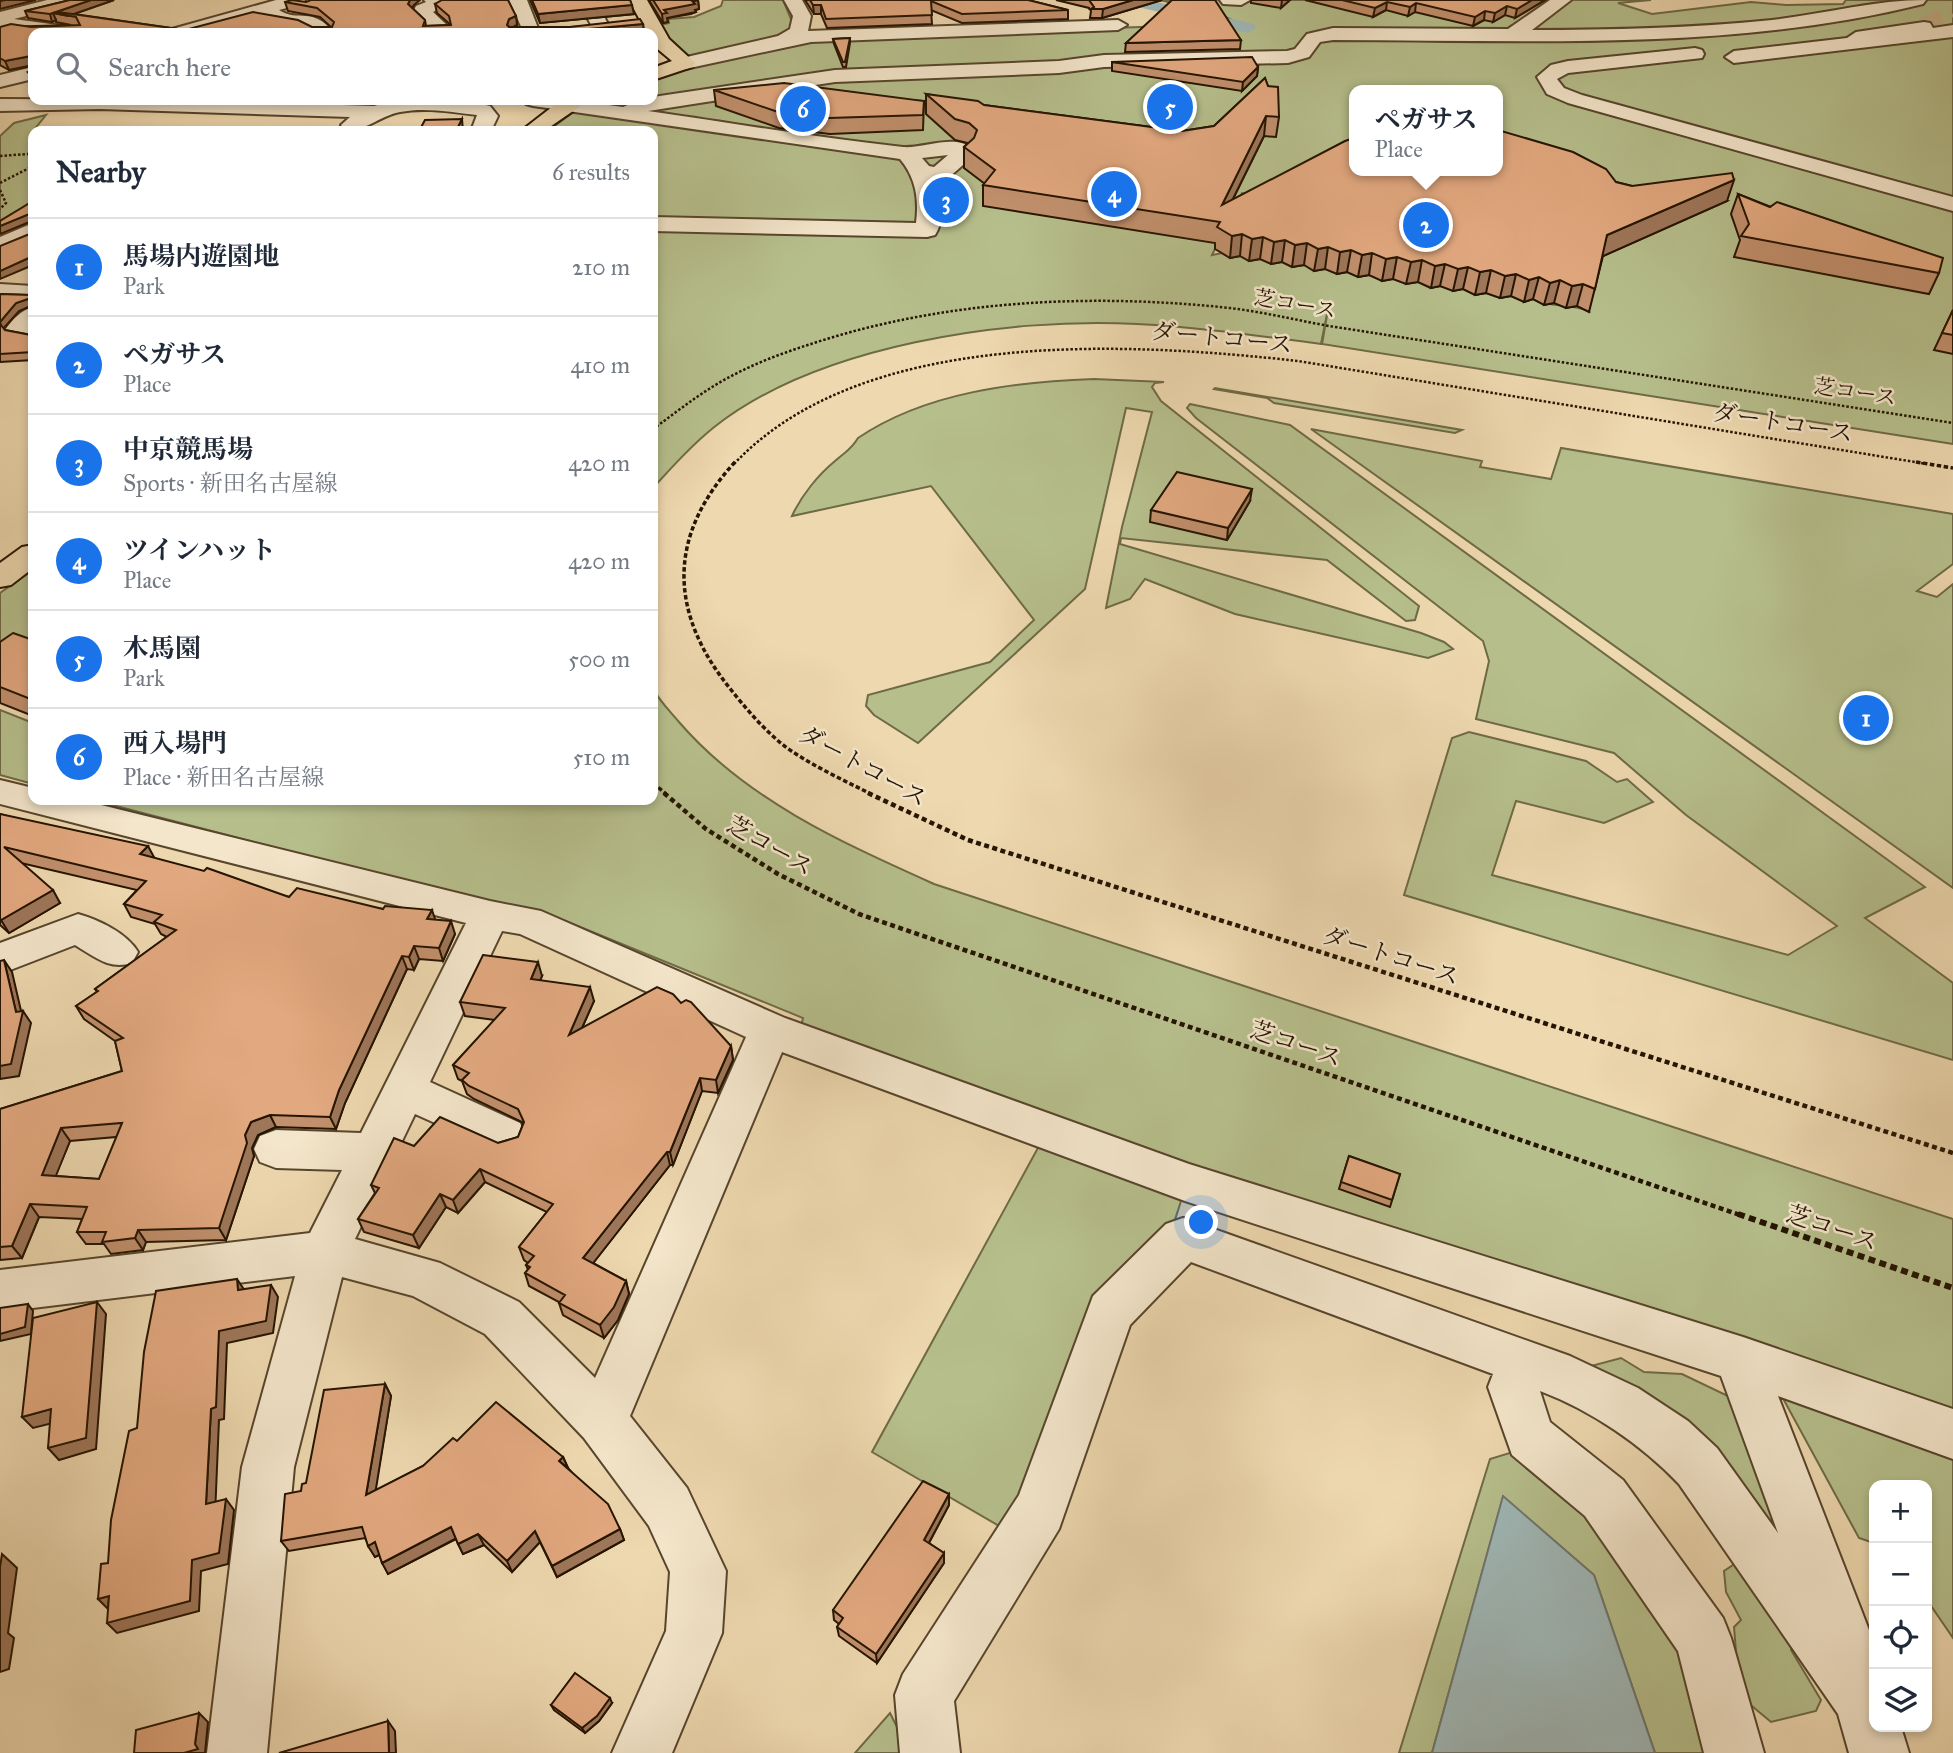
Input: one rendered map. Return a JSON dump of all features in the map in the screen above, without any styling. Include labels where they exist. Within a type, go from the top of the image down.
[{"type":"main road","points":[[638,0],[652,28]]},
{"type":"main road","points":[[658,36],[685,63],[658,72]]},
{"type":"main road","points":[[538,126],[570,105]]},
{"type":"main road","points":[[0,578],[28,558]]},
{"type":"street","points":[[0,17],[68,0]]},
{"type":"street","points":[[197,28],[296,0]]},
{"type":"street","points":[[433,0],[440,3],[422,12],[440,28]]},
{"type":"street","points":[[518,0],[531,28]]},
{"type":"street","points":[[586,0],[605,24],[647,20]]},
{"type":"street","points":[[784,40],[799,32],[802,16],[793,0]]},
{"type":"street","points":[[1229,0],[1241,0]]},
{"type":"street","points":[[1515,33],[1562,0]]},
{"type":"street","points":[[658,102],[835,76],[1059,67],[1104,61],[1288,57],[1302,53],[1314,38],[1333,34],[1657,32],[1765,25],[1849,15],[1917,0]]},
{"type":"street","points":[[1798,3],[1831,1]]},
{"type":"street","points":[[685,63],[811,36],[1118,25],[1055,8]]},
{"type":"street","points":[[266,9],[279,19],[309,20],[319,28]]},
{"type":"street","points":[[930,33],[1007,10]]},
{"type":"street","points":[[1761,48],[1880,26],[1953,21]]},
{"type":"street","points":[[0,23],[36,28]]},
{"type":"street","points":[[1924,27],[1876,36],[1558,69],[1547,77],[1548,82],[1559,93],[1575,99],[1953,204]]},
{"type":"street","points":[[1734,57],[1953,31]]},
{"type":"street","points":[[1282,79],[1288,57]]},
{"type":"street","points":[[1612,63],[1673,64],[1709,60]]},
{"type":"street","points":[[0,81],[28,74]]},
{"type":"street","points":[[0,90],[28,84]]},
{"type":"street","points":[[0,105],[28,104]]},
{"type":"street","points":[[160,105],[372,112]]},
{"type":"street","points":[[348,126],[372,112],[395,105]]},
{"type":"street","points":[[444,105],[483,110],[488,116],[483,126]]},
{"type":"street","points":[[590,105],[907,154],[954,148],[964,152],[939,174],[922,172]]},
{"type":"street","points":[[629,112],[644,105]]},
{"type":"street","points":[[658,225],[927,230],[930,204],[922,172],[907,154]]},
{"type":"street","points":[[0,244],[28,233]]},
{"type":"street","points":[[0,290],[28,293]]},
{"type":"street","points":[[28,319],[18,330],[28,331]]},
{"type":"street","points":[[0,792],[28,799]]},
{"type":"street","points":[[52,805],[489,915],[527,921],[771,1030],[1185,1182],[1743,1360],[1953,1434]]},
{"type":"street","points":[[237,1753],[268,1468],[325,1252],[489,915]]},
{"type":"street","points":[[0,958],[78,928],[118,952]]},
{"type":"street","points":[[602,1421],[771,1030]]},
{"type":"street","points":[[404,1089],[504,1136]]},
{"type":"street","points":[[276,1149],[374,1152]]},
{"type":"street","points":[[930,1753],[923,1695],[1040,1510],[1110,1312],[1183,1238],[1524,1362],[1590,1389],[1670,1438],[1698,1466],[1863,1700]]},
{"type":"street","points":[[0,1291],[325,1252],[423,1278],[502,1318],[602,1421],[668,1507],[698,1572],[694,1633],[642,1753]]},
{"type":"street","points":[[1743,1360],[1749,1386],[1843,1633],[1879,1753]]},
{"type":"street","points":[[1524,1362],[1513,1387],[1530,1438],[1604,1498],[1703,1638],[1734,1753]]},
{"type":"path","points":[[0,156],[28,155]]},
{"type":"path","points":[[0,183],[28,166]]},
{"type":"path","points":[[0,190],[6,202],[0,209]]},
{"type":"path","name":"芝コース","points":[[658,425],[715,384],[763,360],[814,341],[906,320],[974,309],[1103,300],[1230,309],[1953,424]]},
{"type":"path","name":"ダートコース","points":[[1953,468],[1322,366],[1182,349],[1058,347],[995,353],[928,366],[866,383],[819,403],[780,424],[745,451],[716,481],[693,517],[683,569],[687,614],[708,662],[785,746],[845,782],[957,835],[1953,1153]]},
{"type":"path","name":"芝コース","points":[[658,787],[727,842],[778,874],[859,914],[1953,1288]]},
{"type":"green space","points":[[723,0],[783,0],[791,19],[791,28],[781,37],[693,58],[684,57],[656,26],[669,23],[668,19],[694,17],[721,6]]},
{"type":"green space","points":[[1160,0],[1651,0],[1618,3],[1652,14],[1751,2],[1786,5],[1843,4],[1846,0],[1953,0],[1953,444],[1322,344],[1329,304],[1321,344],[1183,327],[1086,323],[973,332],[915,342],[859,357],[805,376],[756,399],[713,428],[658,483],[658,126],[555,126],[586,105],[658,105],[658,76],[686,66],[811,38],[1199,25],[1249,28],[1221,15]],"holes":[[[1349,85],[1503,85],[1503,162],[1589,311],[1533,299],[1524,302],[1511,296],[1500,298],[1486,293],[1475,295],[1463,289],[1441,286],[1430,288],[1418,282],[1369,275],[1358,277],[1347,272],[1337,274],[1325,268],[1314,271],[1304,265],[1292,267],[1282,262],[1260,259],[1249,261],[1240,256],[1230,258],[1222,253],[1212,255],[1242,193],[1365,210],[1344,161],[1349,159]]]},
{"type":"green space","points":[[46,115],[37,126],[28,126],[28,210],[0,227],[0,136],[14,123]]},
{"type":"green space","points":[[1094,379],[1164,382],[1155,383],[1152,387],[1161,401],[1419,606],[1415,620],[1406,621],[1327,560],[1121,538],[1120,544],[1421,633],[1444,642],[1453,649],[1428,658],[1235,614],[1145,579],[1130,599],[1106,608],[1122,527],[1152,412],[1126,408],[1085,589],[918,743],[874,715],[866,706],[868,695],[990,662],[1034,620],[931,486],[792,516],[800,501],[816,479],[851,448],[858,438],[884,422],[912,410],[972,392],[1033,383]]},
{"type":"green space","points":[[1214,389],[1462,430],[1455,433],[1274,403],[1267,398]]},
{"type":"green space","points":[[1190,404],[1290,425],[1925,887],[1865,918],[1953,983],[1953,1060],[1404,895],[1452,738],[1469,732],[1586,761],[1617,782],[1627,779],[1653,802],[1604,823],[1516,801],[1492,875],[1788,955],[1837,926],[1686,815],[1614,753],[1476,719],[1489,661],[1483,641],[1196,418],[1187,408]]},
{"type":"green space","points":[[1311,429],[1482,461],[1480,467],[1551,479],[1561,448],[1953,514],[1953,564],[1917,591],[1937,597],[1953,584],[1953,888]]},
{"type":"green space","points":[[28,573],[28,654],[0,661],[0,593]]},
{"type":"green space","points":[[658,697],[705,750],[765,797],[831,835],[934,884],[1953,1219],[1953,1638],[1932,1607],[1932,1480],[1869,1480],[1869,1541],[1859,1538],[1779,1391],[1182,1198],[1173,1226],[1006,1530],[872,1452],[1039,1146],[795,1050],[803,1018],[546,913],[442,891],[112,805],[658,805]]},
{"type":"green space","points":[[0,710],[28,721],[28,783],[0,775]]},
{"type":"green space","points":[[1621,1358],[1644,1372],[1682,1374],[1730,1397],[1827,1626],[1576,1370]]},
{"type":"green space","points":[[1516,1451],[1595,1512],[1681,1625],[1716,1753],[1655,1753],[1594,1575],[1503,1497],[1432,1753],[1399,1753],[1490,1459]]},
{"type":"green space","points":[[1745,1564],[1795,1639],[1791,1650],[1821,1700],[1816,1711],[1771,1722],[1747,1702],[1737,1664],[1734,1627],[1741,1620],[1726,1592],[1724,1571],[1733,1565]]},
{"type":"green space","points":[[890,1713],[910,1753],[855,1753]]},
{"type":"water","points":[[1503,1496],[1594,1575],[1655,1753],[1432,1753]]},
{"type":"building","points":[[70,0],[91,0],[50,14],[25,11]]},
{"type":"building","points":[[410,0],[408,4],[425,20],[423,26],[451,25],[449,16],[435,4],[442,0],[508,0],[516,16],[509,19],[509,27],[570,27],[640,19],[643,24],[599,28],[193,28],[253,12],[298,20],[312,27],[332,27],[334,22],[317,8],[285,2]]},
{"type":"building","points":[[532,0],[630,0],[632,5],[538,14]]},
{"type":"building","points":[[653,0],[698,0],[692,1],[695,4],[664,10],[667,13],[662,14]]},
{"type":"building","points":[[810,0],[1028,0],[1068,10],[962,14],[931,1],[932,15],[826,19],[821,5],[813,5]]},
{"type":"building","points":[[1089,0],[1133,0],[1103,9],[1091,9],[1094,7]]},
{"type":"building","points":[[1172,0],[1215,0],[1241,40],[1126,43]]},
{"type":"building","points":[[1342,0],[1532,0],[1517,9],[1507,6],[1495,13],[1485,11],[1475,17],[1416,3],[1410,7],[1387,2],[1375,8]]},
{"type":"building","points":[[53,13],[171,28],[28,28],[28,57],[5,61],[0,58],[0,27],[11,24],[31,27],[80,25],[76,17]]},
{"type":"building","points":[[850,38],[845,62],[843,62],[833,39]]},
{"type":"building","points":[[1252,57],[1258,67],[1243,82],[1112,62]]},
{"type":"building","points":[[1265,78],[1268,86],[1278,87],[1279,117],[1266,116],[1222,205],[1349,140],[1349,176],[1503,176],[1503,131],[1573,152],[1606,169],[1616,182],[1632,186],[1732,173],[1734,180],[1607,235],[1595,289],[1583,284],[1572,286],[1560,280],[1550,283],[1539,277],[1529,280],[1516,274],[1505,276],[1491,270],[1480,272],[1468,267],[1458,269],[1445,264],[1435,266],[1422,260],[1411,262],[1397,257],[1386,259],[1372,253],[1362,255],[1351,250],[1340,252],[1328,247],[1318,249],[1307,243],[1295,245],[1285,240],[1274,242],[1263,237],[1252,239],[1242,234],[1232,236],[1217,227],[1220,222],[983,185],[995,170],[964,147],[974,138],[977,130],[969,123],[955,119],[926,94],[978,101],[984,105],[1182,131],[1214,126]]},
{"type":"building","points":[[784,83],[924,101],[923,115],[829,118],[778,112],[714,90]]},
{"type":"building","points":[[462,119],[458,126],[422,126],[425,120]]},
{"type":"building","points":[[1738,194],[1770,207],[1777,202],[1943,258],[1939,273],[1741,236],[1749,224]]},
{"type":"building","points":[[28,204],[28,214],[0,226],[0,221]]},
{"type":"building","points":[[28,235],[28,258],[0,271],[0,246]]},
{"type":"building","points":[[0,294],[28,295],[28,299],[16,303],[0,322]]},
{"type":"building","points":[[1953,310],[1953,335],[1942,333]]},
{"type":"building","points":[[0,324],[5,330],[28,334],[28,352],[0,354]]},
{"type":"building","points":[[1177,472],[1252,489],[1228,528],[1151,510]]},
{"type":"building","points":[[13,633],[28,638],[28,698],[0,687],[0,642]]},
{"type":"building","points":[[0,814],[148,846],[140,854],[204,871],[207,868],[289,897],[297,888],[383,909],[385,906],[432,910],[427,919],[451,921],[439,948],[414,946],[409,957],[402,956],[339,1090],[330,1117],[270,1115],[251,1122],[245,1135],[247,1143],[219,1228],[138,1230],[135,1238],[102,1242],[106,1232],[77,1232],[87,1207],[30,1204],[12,1246],[0,1247],[0,1109],[122,1071],[115,1041],[123,1038],[76,1006],[176,930],[154,922],[162,915],[124,904],[146,881],[4,847],[53,890],[0,919]],"holes":[[[122,1123],[99,1179],[42,1175],[61,1128]]]},
{"type":"building","points":[[483,955],[538,962],[531,979],[590,987],[569,1035],[657,987],[673,994],[681,1003],[686,1000],[691,1002],[731,1046],[716,1080],[700,1078],[670,1152],[667,1152],[583,1258],[626,1281],[614,1307],[600,1325],[559,1303],[565,1295],[525,1273],[530,1267],[526,1265],[534,1256],[519,1247],[553,1204],[480,1169],[453,1200],[440,1194],[413,1235],[358,1219],[379,1188],[371,1185],[394,1138],[414,1146],[440,1117],[498,1143],[518,1137],[524,1122],[518,1109],[469,1086],[462,1080],[469,1073],[453,1065],[505,1008],[460,1002]]},
{"type":"building","points":[[4,960],[16,1012],[23,1011],[11,1064],[0,1066],[0,961]]},
{"type":"building","points":[[1349,1156],[1400,1174],[1392,1200],[1341,1182]]},
{"type":"building","points":[[237,1279],[238,1290],[271,1285],[266,1321],[219,1331],[216,1407],[211,1409],[206,1504],[226,1499],[219,1553],[192,1560],[190,1601],[107,1623],[109,1596],[98,1599],[101,1564],[108,1563],[111,1520],[129,1431],[137,1428],[144,1352],[156,1291]]},
{"type":"building","points":[[97,1302],[86,1438],[48,1448],[51,1409],[22,1417],[33,1318]]},
{"type":"building","points":[[28,1304],[25,1327],[0,1334],[0,1308]]},
{"type":"building","points":[[385,1384],[366,1495],[423,1466],[453,1438],[457,1441],[496,1402],[563,1457],[559,1461],[608,1504],[620,1529],[552,1566],[535,1531],[507,1561],[478,1534],[458,1544],[451,1527],[382,1563],[375,1542],[368,1546],[362,1527],[281,1541],[285,1494],[301,1491],[302,1484],[306,1483],[324,1390]]},
{"type":"building","points":[[923,1481],[949,1494],[924,1540],[944,1553],[876,1654],[837,1627],[843,1618],[833,1610]]},
{"type":"building","points":[[575,1673],[610,1698],[597,1716],[582,1728],[551,1705]]},
{"type":"building","points":[[199,1713],[195,1744],[198,1749],[184,1753],[134,1753],[136,1730]]},
{"type":"building","points":[[388,1721],[389,1753],[279,1753]]},
{"type":"waterway","points":[[1127,0],[1248,28]]},
{"type":"tunnel","points":[[1924,27],[1953,15]]},
{"type":"place","name":"木馬園","points":[[1170,107]]},
{"type":"place","name":"西入場門","points":[[803,109]]},
{"type":"place","name":"ツインハット","points":[[1114,194]]},
{"type":"place","name":"中京競馬場","points":[[946,200]]},
{"type":"place","name":"ペガサス","points":[[1426,225]]},
{"type":"place","name":"馬場内遊園地","points":[[1866,718]]}]
